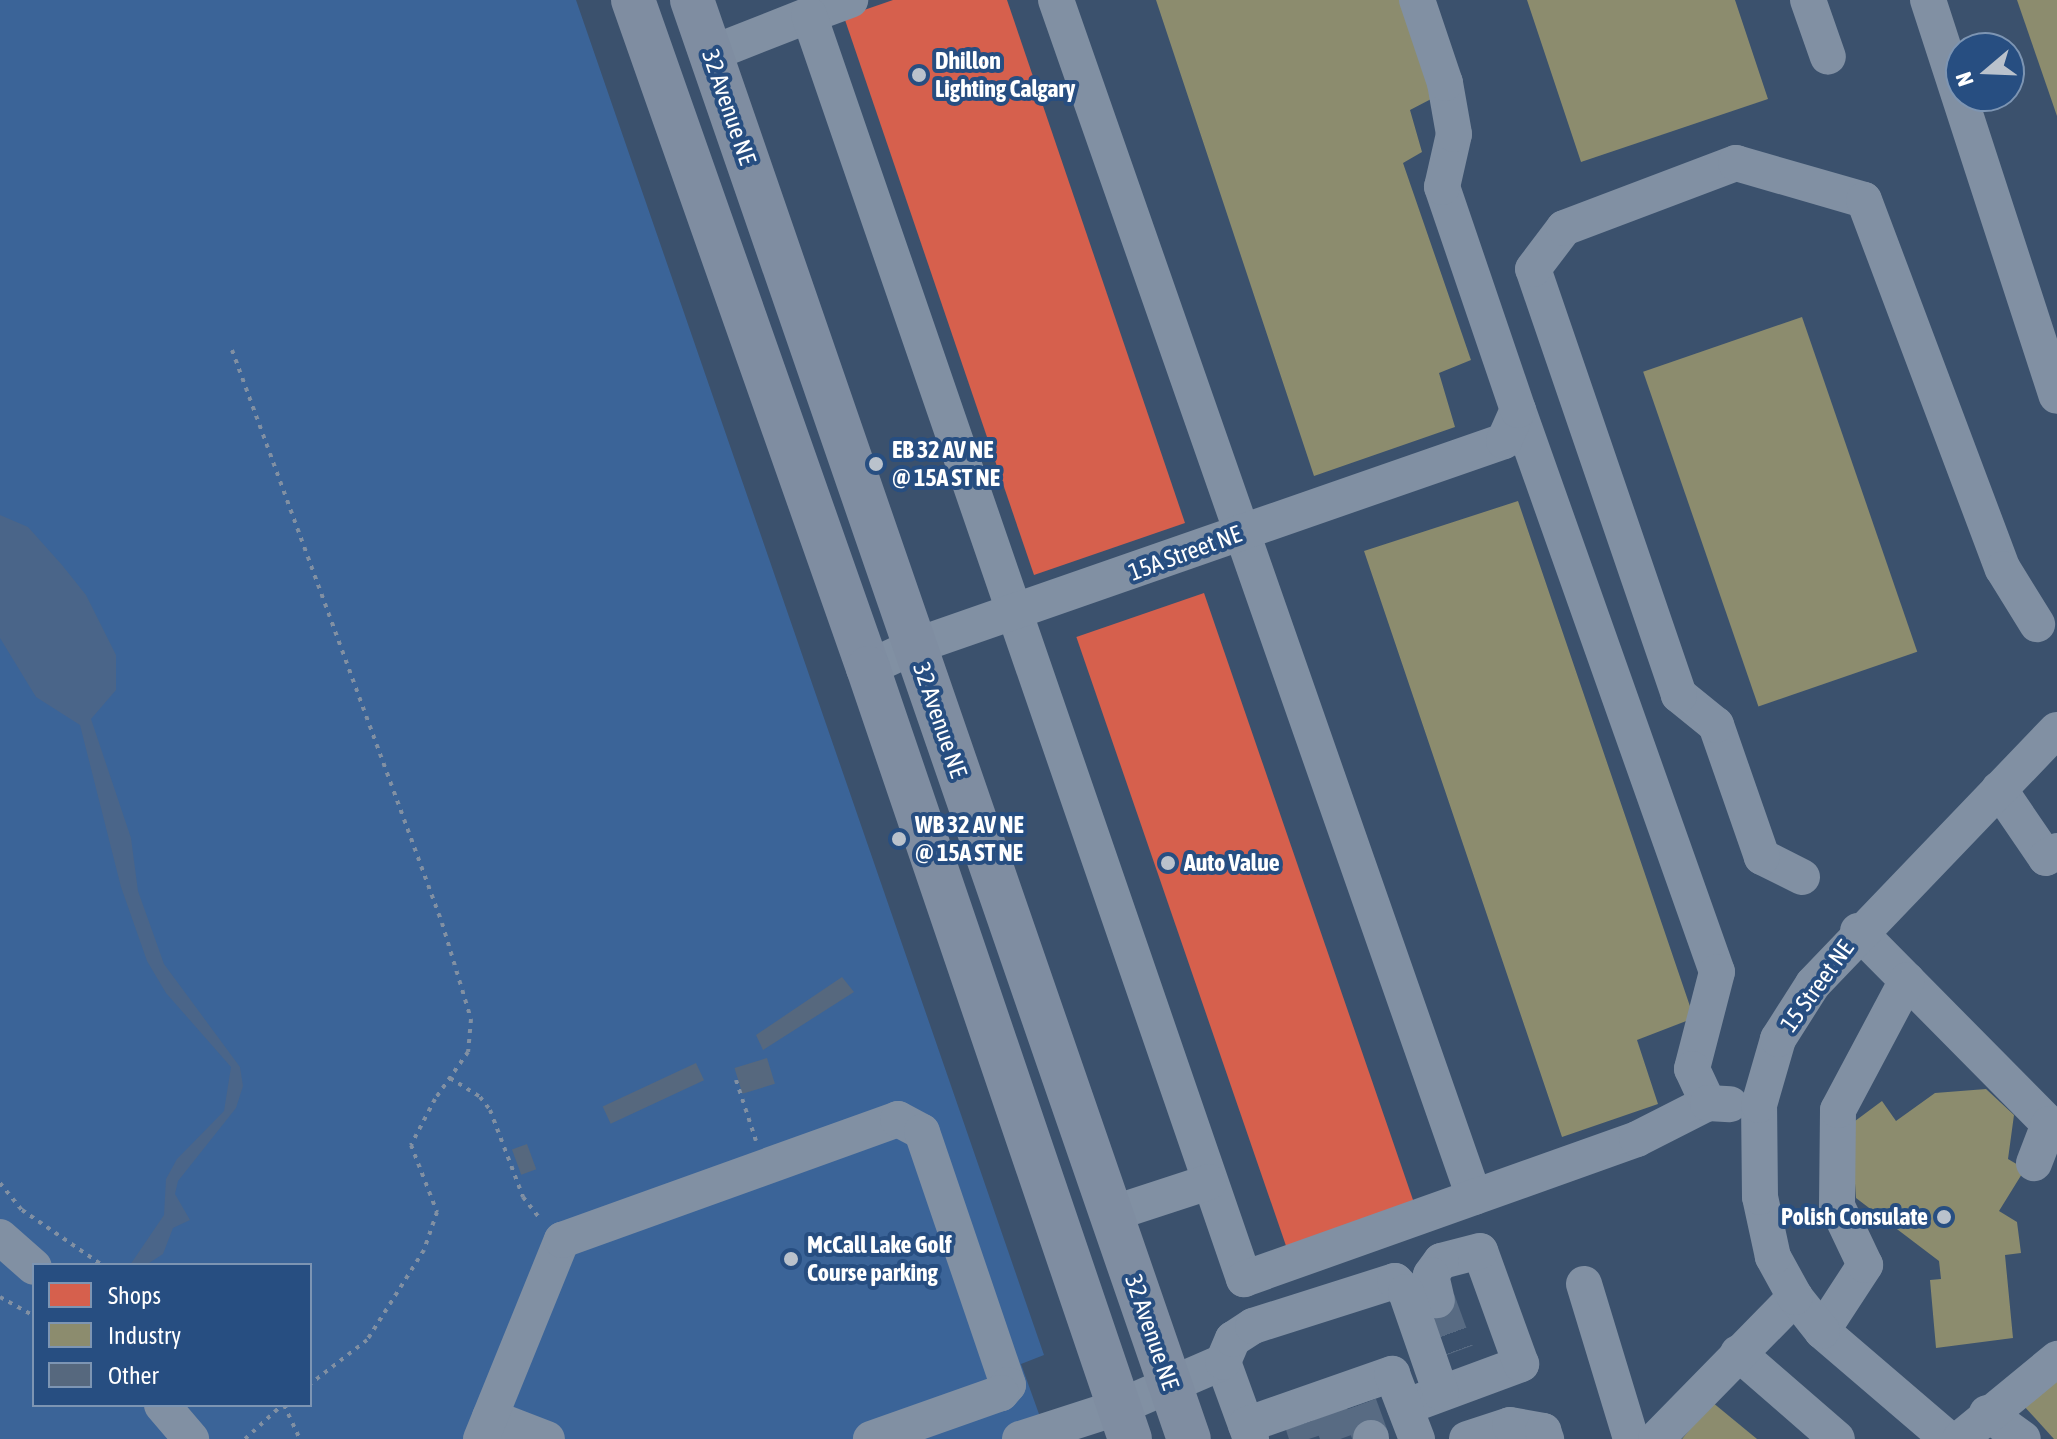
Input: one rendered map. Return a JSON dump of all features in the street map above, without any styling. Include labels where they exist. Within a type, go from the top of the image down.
[{"type":"main road","points":[[633,0],[868,668],[1125,1423]]},
{"type":"main road","name":"32 Avenue NE","points":[[692,0],[1189,1439]]},
{"type":"street","points":[[710,54],[850,0]]},
{"type":"street","points":[[1056,0],[1474,1197]]},
{"type":"street","points":[[1417,0],[1445,83],[1454,134],[1442,187],[1511,426],[1717,972],[1692,1069],[1708,1103]]},
{"type":"street","points":[[1808,0],[1828,57]]},
{"type":"street","points":[[1928,0],[2057,396]]},
{"type":"street","points":[[809,15],[1244,1279],[1637,1139],[1708,1103],[1759,1105]]},
{"type":"street","points":[[1802,877],[1762,857],[1716,725],[1679,695],[1533,269],[1564,228],[1736,163],[1864,200],[2003,569],[2037,624]]},
{"type":"street","name":"15A Street NE","points":[[868,668],[915,646],[1241,533],[1511,426]]},
{"type":"street","name":"15 Street NE","points":[[1948,1438],[1822,1331],[1795,1297],[1773,1257],[1760,1197],[1759,1105],[1778,1039],[1813,984],[1858,931],[2057,730]]},
{"type":"street","points":[[1999,789],[2053,861]]},
{"type":"street","points":[[1858,931],[2049,1124],[2034,1163]]},
{"type":"street","points":[[1822,1331],[1865,1265],[1837,1206],[1838,1110],[1907,980]]},
{"type":"street","points":[[547,1439],[485,1428],[562,1240],[898,1119],[913,1124],[922,1132],[1008,1385],[1001,1393],[871,1439]]},
{"type":"street","points":[[1111,1214],[1209,1182]]},
{"type":"street","points":[[0,1237],[32,1265]]},
{"type":"street","points":[[1223,1362],[1313,1419],[1392,1374],[1411,1423],[1455,1376],[1521,1364],[1480,1251],[1441,1261],[1431,1275],[1437,1300]]},
{"type":"street","points":[[1020,1439],[1125,1423],[1171,1385],[1223,1362],[1233,1339],[1253,1326],[1395,1281],[1406,1292],[1455,1376]]},
{"type":"street","points":[[1584,1284],[1631,1439]]},
{"type":"street","points":[[1656,1439],[1795,1297]]},
{"type":"street","points":[[1738,1353],[1837,1439]]},
{"type":"street","points":[[1948,1438],[1987,1413],[2057,1359]]},
{"type":"street","points":[[164,1407],[191,1439]]},
{"type":"street","points":[[1987,1413],[2023,1439]]},
{"type":"street","points":[[1467,1439],[1510,1425],[1543,1431],[1546,1439]]},
{"type":"path","points":[[232,350],[436,908],[471,1019],[468,1052],[411,1145],[437,1212],[424,1250],[367,1340],[312,1382]]},
{"type":"path","points":[[450,1078],[490,1110],[523,1197],[562,1240]]},
{"type":"path","points":[[736,1080],[755,1136]]},
{"type":"path","points":[[0,1183],[22,1210],[99,1263]]},
{"type":"path","points":[[0,1297],[32,1315]]},
{"type":"path","points":[[245,1439],[281,1407]]},
{"type":"path","points":[[284,1407],[300,1439]]},
{"type":"shaded area","points":[[0,0],[576,0],[1044,1355],[1021,1364],[1048,1439],[0,1439]]},
{"type":"shaded area","points":[[0,515],[28,527],[62,565],[86,595],[116,655],[116,690],[91,719],[131,838],[138,891],[164,964],[240,1067],[243,1086],[236,1108],[178,1181],[175,1194],[190,1220],[173,1228],[163,1254],[149,1263],[131,1263],[164,1215],[166,1179],[177,1159],[224,1111],[231,1067],[166,993],[147,961],[121,887],[80,725],[36,697],[0,638]]},
{"type":"building: Shops","points":[[893,0],[1007,0],[1185,523],[1034,575],[844,17]]},
{"type":"building: Shops","points":[[1204,593],[1414,1203],[1286,1247],[1076,637]]},
{"type":"building: Industry","points":[[1156,0],[1402,0],[1435,97],[1410,110],[1422,152],[1403,163],[1471,360],[1439,373],[1455,427],[1314,476]]},
{"type":"building: Industry","points":[[1527,0],[1735,0],[1768,99],[1581,162]]},
{"type":"building: Industry","points":[[2017,0],[2057,0],[2057,116]]},
{"type":"building: Industry","points":[[1802,317],[1917,652],[1758,706],[1643,372]]},
{"type":"building: Industry","points":[[1518,501],[1694,1018],[1637,1040],[1658,1104],[1562,1137],[1364,551]]},
{"type":"building: Industry","name":"Polish Consulate","points":[[1986,1089],[2014,1115],[2008,1159],[2025,1169],[1999,1211],[2017,1222],[2021,1253],[2005,1255],[2013,1338],[1936,1348],[1930,1280],[1941,1279],[1939,1261],[1856,1198],[1851,1124],[1882,1101],[1896,1121],[1935,1093]]},
{"type":"building: Industry","points":[[2057,1375],[2057,1439],[2054,1439],[2023,1405]]},
{"type":"building: Industry","points":[[1712,1402],[1757,1439],[1682,1439]]},
{"type":"building: Other","points":[[842,977],[854,992],[763,1050],[756,1035]]},
{"type":"building: Other","points":[[767,1058],[775,1084],[742,1094],[734,1068]]},
{"type":"building: Other","points":[[696,1063],[704,1080],[611,1124],[603,1107]]},
{"type":"building: Other","points":[[527,1144],[536,1169],[521,1175],[512,1149]]},
{"type":"tunnel","points":[[1437,1300],[1456,1352]]},
{"type":"tunnel","points":[[1359,1405],[1371,1438]]},
{"type":"tunnel","points":[[1330,1414],[1339,1439]]},
{"type":"tunnel","points":[[1303,1424],[1308,1439]]},
{"type":"place","name":"Dhillon Lighting Calgary","points":[[919,75]]},
{"type":"place","name":"EB 32 AV NE @ 15A ST NE","points":[[876,464]]},
{"type":"place","name":"WB 32 AV NE @ 15A ST NE","points":[[899,839]]},
{"type":"place","name":"Auto Value","points":[[1168,863]]},
{"type":"place","name":"Polish Consulate","points":[[1944,1217]]},
{"type":"place","name":"McCall Lake Golf Course parking","points":[[791,1259]]}]
